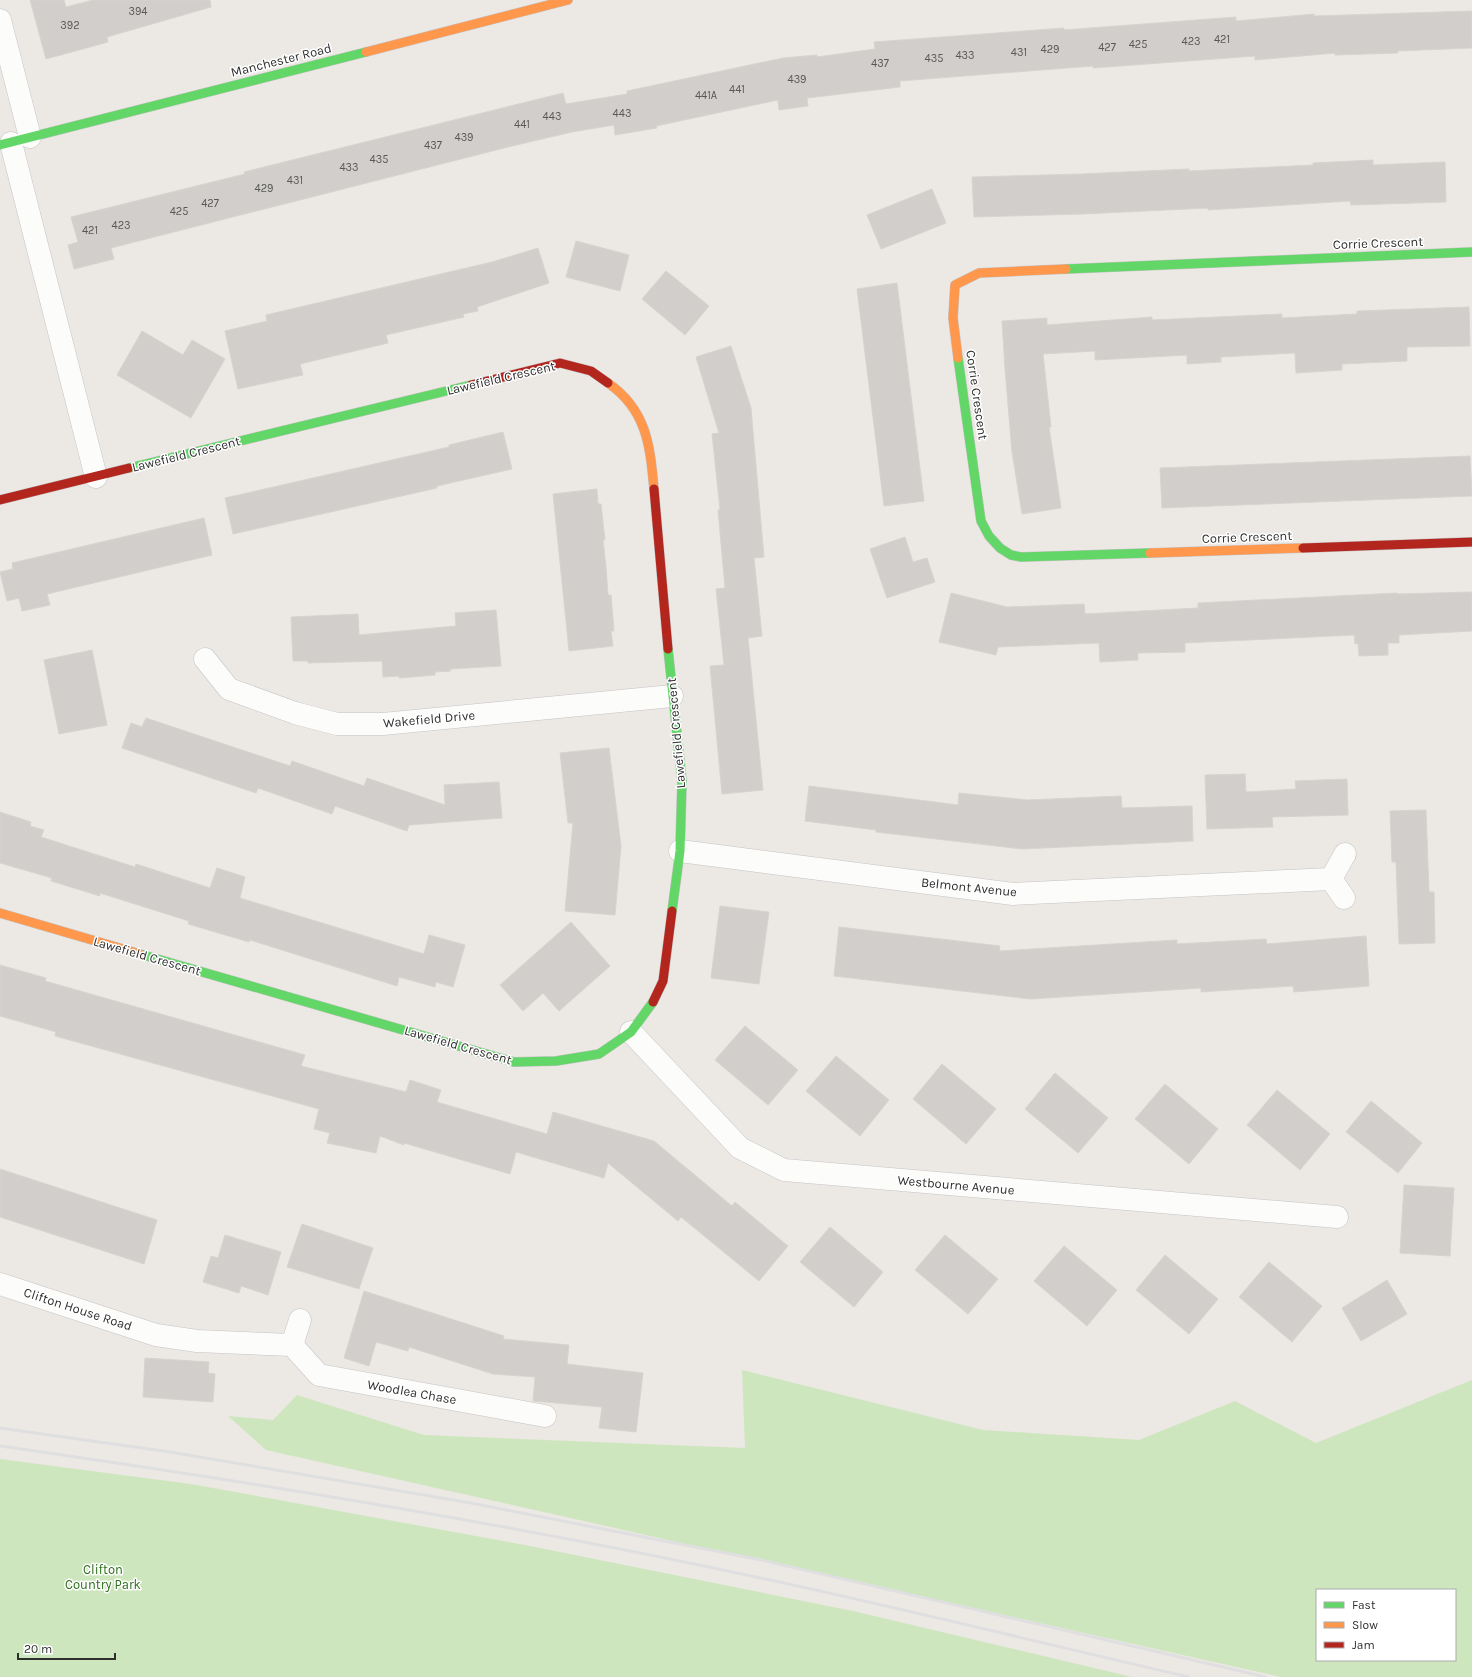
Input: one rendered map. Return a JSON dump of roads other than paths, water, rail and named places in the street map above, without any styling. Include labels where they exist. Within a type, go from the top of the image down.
[{"type":"street","name":"Manchester Road","points":[[14,142],[568,0]]},
{"type":"street","points":[[0,20],[14,142],[96,477]]},
{"type":"street","name":"Corrie Crescent","points":[[1472,252],[979,273],[955,285],[953,318],[981,521],[995,544],[1009,554],[1036,557],[1472,542]]},
{"type":"street","name":"Lawefield Crescent","points":[[0,500],[560,363],[591,371],[620,391],[640,417],[650,448],[672,696],[682,781],[680,851],[663,981],[650,1008],[631,1032],[599,1054],[556,1061],[514,1062],[0,913]]},
{"type":"street","name":"Wakefield Drive","points":[[205,659],[229,689],[295,713],[337,724],[383,724],[672,696]]},
{"type":"street","name":"Belmont Avenue","points":[[680,851],[1013,894],[1331,879]]},
{"type":"street","points":[[1344,898],[1331,879],[1345,854]]},
{"type":"street","name":"Westbourne Avenue","points":[[631,1032],[740,1148],[784,1170],[1337,1217]]},
{"type":"street","name":"Clifton House Road","points":[[0,1284],[156,1335],[197,1341],[292,1345]]},
{"type":"street","points":[[292,1345],[300,1320]]},
{"type":"street","name":"Woodlea Chase","points":[[292,1345],[319,1375],[545,1416]]},
{"type":"railway","points":[[0,1428],[170,1452],[471,1503],[761,1560],[1266,1677]]},
{"type":"railway","points":[[0,1446],[284,1489],[474,1521],[662,1557],[810,1589],[1189,1677]]},
{"type":"park label","name":"Clifton Country Park","points":[[103,1576]]}]
